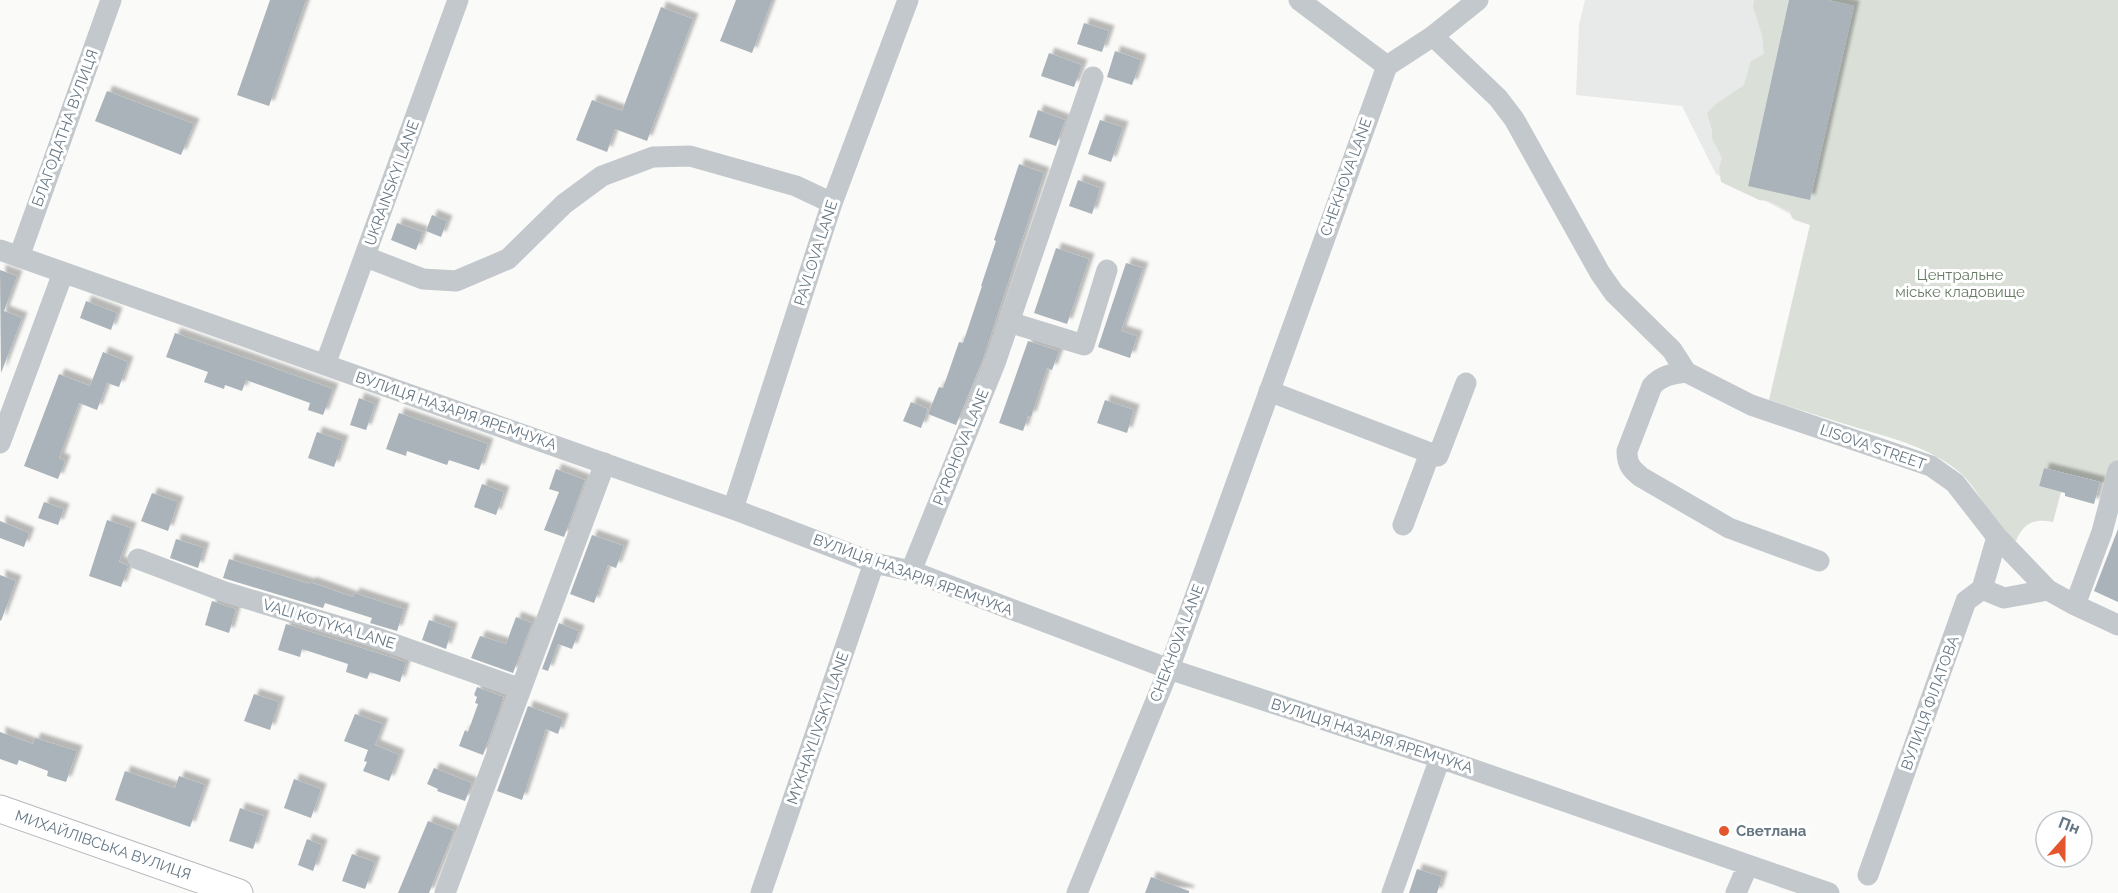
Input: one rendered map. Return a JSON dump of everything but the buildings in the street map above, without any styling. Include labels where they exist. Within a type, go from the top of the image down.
[{"type":"main road","name":"МИХАЙЛІВСЬКА ВУЛИЦЯ","points":[[0,809],[239,893]]},
{"type":"street","name":"БЛАГОДАТНА ВУЛИЦЯ","points":[[9,253],[111,0]]},
{"type":"street","name":"UKRAINSKYI LANE","points":[[325,365],[458,0]]},
{"type":"street","name":"PAVLOVA LANE","points":[[733,508],[832,203],[908,0]]},
{"type":"street","points":[[1299,0],[1387,66],[1433,36],[1478,0]]},
{"type":"street","name":"LISOVA STREET","points":[[1433,36],[1498,98],[1514,119],[1599,273],[1614,293],[1672,350],[1686,372],[1751,405],[1931,466],[1960,488],[1997,537],[2048,590],[2118,625]]},
{"type":"street","name":"CHEKHOVA LANE","points":[[1077,893],[1169,669],[1387,66]]},
{"type":"street","name":"PYROHOVA LANE","points":[[911,571],[995,363],[1093,77]]},
{"type":"street","points":[[366,257],[423,279],[456,280],[508,259],[564,204],[602,176],[653,157],[690,156],[796,186],[832,203]]},
{"type":"street","name":"ВУЛИЦЯ НАЗАРІЯ ЯРЕМЧУКА","points":[[9,253],[733,508],[874,563],[911,571],[1169,669],[1440,758],[1829,893]]},
{"type":"street","points":[[1009,322],[1084,345],[1107,270]]},
{"type":"street","points":[[0,443],[63,273]]},
{"type":"street","points":[[1686,372],[1659,378],[1652,386],[1627,451],[1627,461],[1632,470],[1729,528],[1819,561]]},
{"type":"street","points":[[1269,391],[1438,456],[1466,383]]},
{"type":"street","points":[[1403,525],[1430,453]]},
{"type":"street","points":[[445,893],[605,463]]},
{"type":"street","points":[[2074,605],[2102,532],[2118,471]]},
{"type":"street","name":"ВУЛИЦЯ ФІЛАТОВА","points":[[1868,875],[1966,601],[1982,590],[1997,537]]},
{"type":"street","name":"VALI KOTYKA LANE","points":[[138,559],[225,592],[374,637],[521,689]]},
{"type":"street","name":"MYKHAYLIVSKYI LANE","points":[[761,893],[874,563]]},
{"type":"street","points":[[1982,590],[2004,598],[2048,590]]},
{"type":"street","points":[[1392,893],[1440,758]]},
{"type":"street","points":[[1736,893],[1748,864]]},
{"type":"shaded area","points":[[1585,0],[1863,0],[1810,225],[1716,174],[1682,106],[1576,95],[1579,25]]},
{"type":"green space","name":"Центральне міське кладовище","points":[[1754,0],[1789,0],[1748,185],[1810,200],[1853,6],[1828,0],[2118,0],[2118,486],[2044,468],[2039,486],[2061,492],[2053,522],[2030,523],[2022,530],[2016,541],[1999,526],[1966,479],[1936,456],[1899,441],[1769,400],[1810,225],[1795,220],[1790,212],[1777,205],[1759,200],[1721,182],[1719,168],[1722,158],[1712,138],[1707,113],[1744,85],[1751,61],[1764,54],[1762,35],[1753,7]]},
{"type":"place","name":"Светлана","points":[[1724,831]]}]
